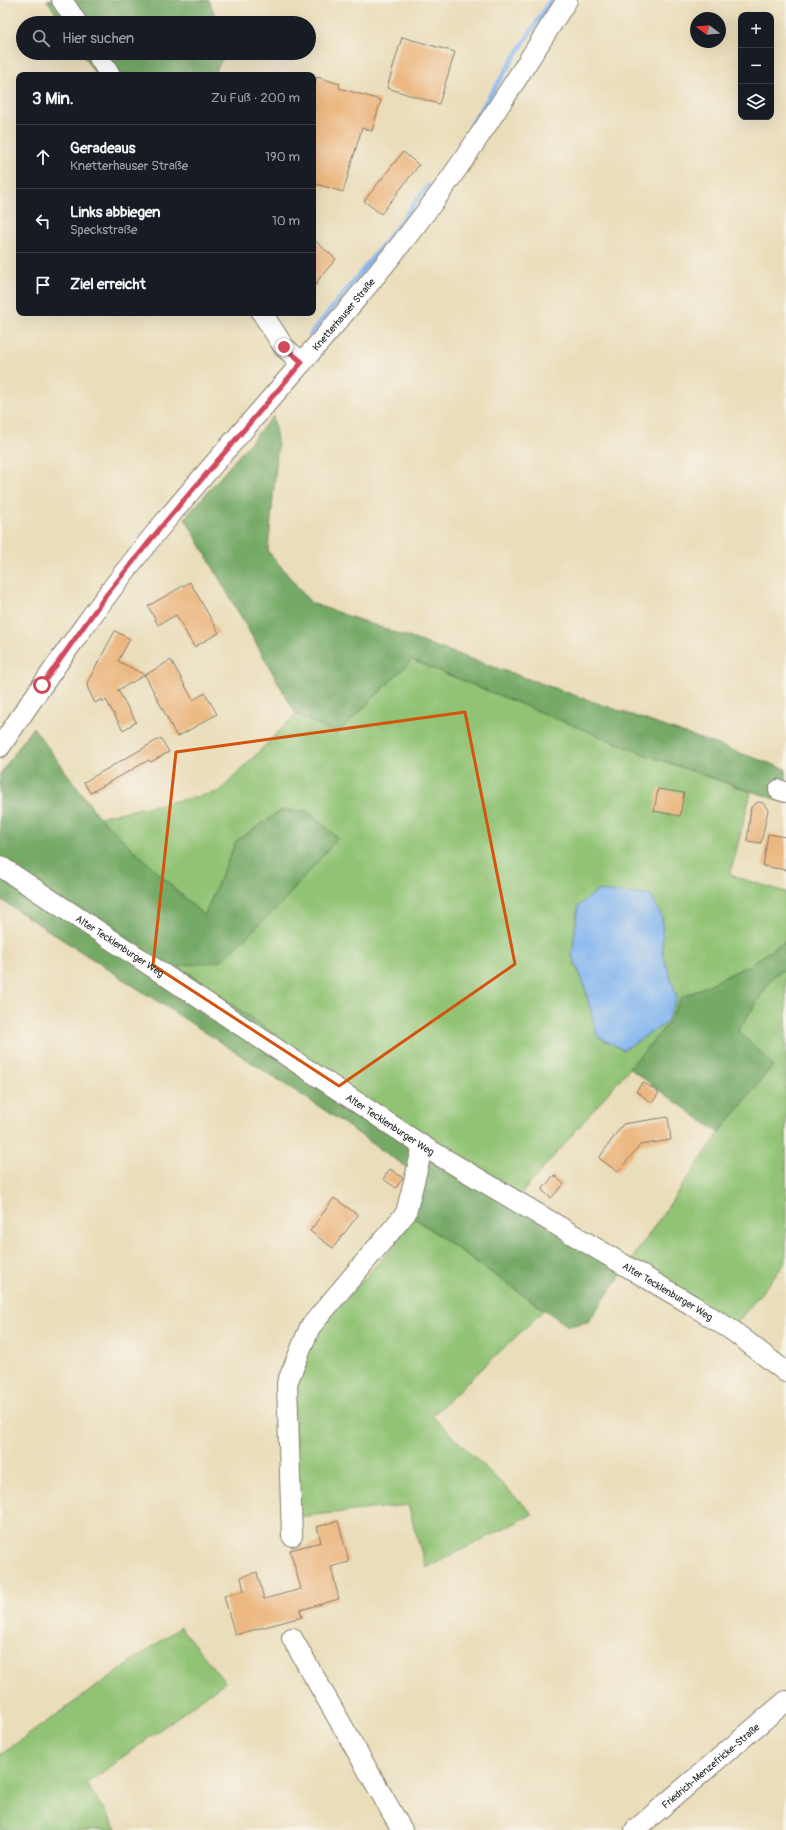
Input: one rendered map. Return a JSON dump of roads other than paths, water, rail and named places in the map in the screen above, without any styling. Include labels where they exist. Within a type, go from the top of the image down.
[{"type":"street","points":[[62,0],[72,16]]},
{"type":"street","name":"Knetterhauser Straße","points":[[0,747],[107,594],[166,521],[385,263],[440,193],[567,0]]},
{"type":"street","points":[[100,60],[108,72]]},
{"type":"street","points":[[264,316],[284,347],[302,362]]},
{"type":"street","name":"Alter Tecklenburger Weg","points":[[0,866],[423,1146],[692,1305],[733,1332],[786,1372]]},
{"type":"street","points":[[292,1536],[287,1383],[310,1327],[406,1214],[423,1146]]},
{"type":"street","points":[[292,1638],[402,1830]]},
{"type":"street","name":"Friedrich-Menzefricke-Straße","points":[[635,1830],[786,1701]]},
{"type":"water","points":[[597,891],[651,895],[662,917],[663,954],[677,998],[665,1024],[623,1050],[597,1036],[583,981],[572,956],[578,906]]},
{"type":"waterway","points":[[470,127],[551,0]]},
{"type":"waterway","points":[[310,335],[375,255],[428,186]]}]
